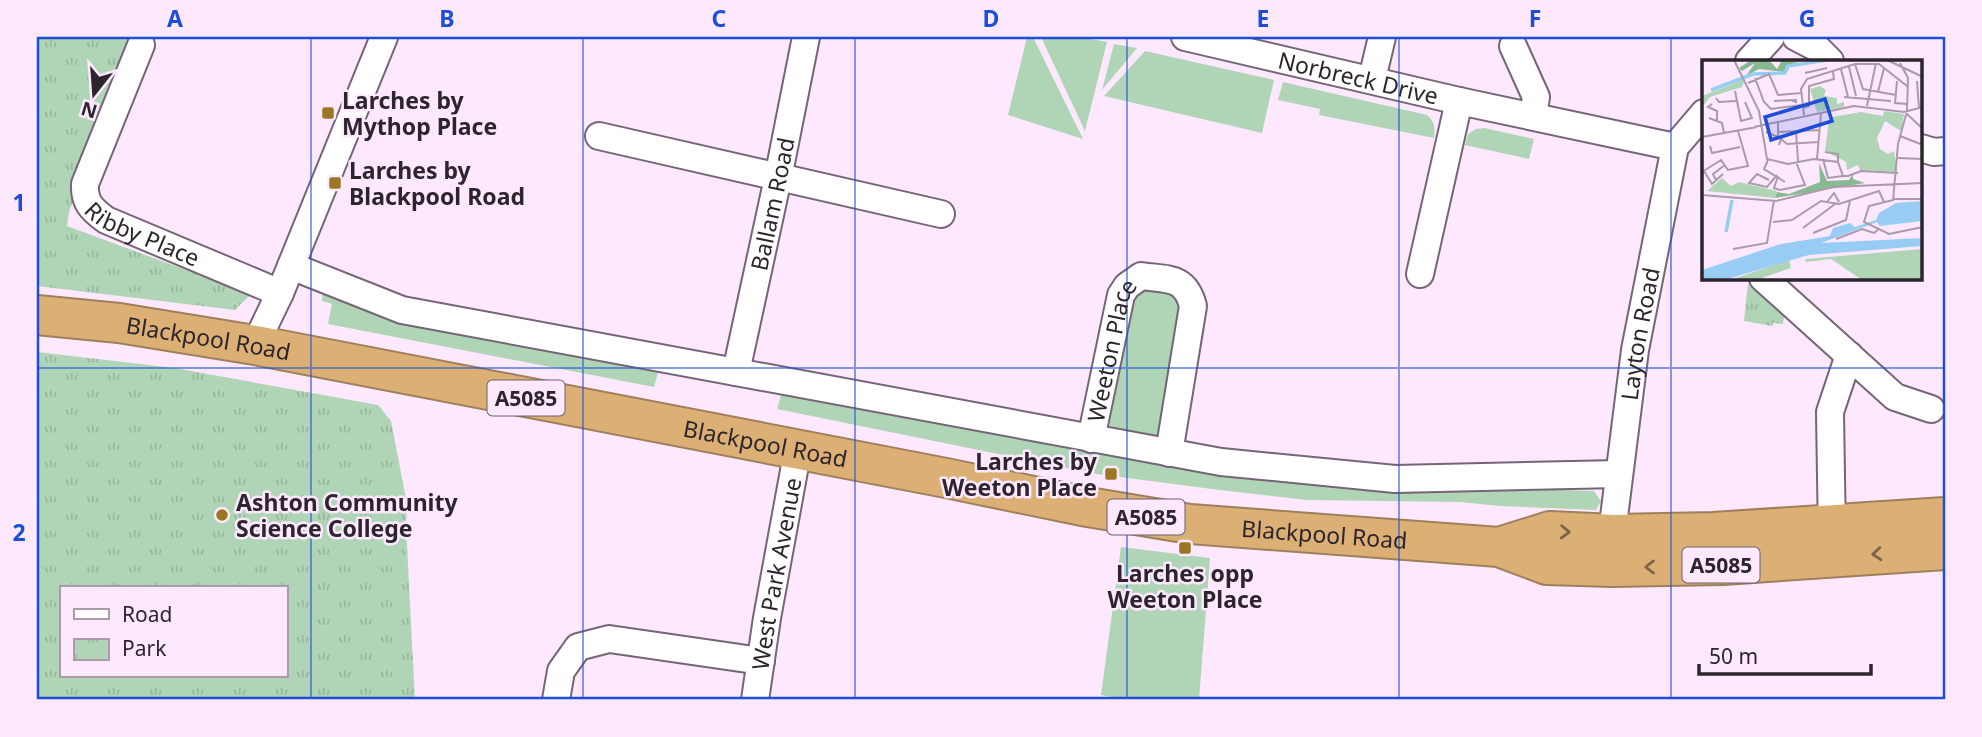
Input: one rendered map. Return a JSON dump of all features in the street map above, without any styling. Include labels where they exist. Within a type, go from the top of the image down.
[{"type":"highway","name":"Blackpool Road","points":[[37,315],[119,323],[255,345],[1082,506],[1190,524],[1499,547],[1547,565],[1613,551],[1678,567],[1832,541],[1945,517]]},
{"type":"highway","name":"Blackpool Road","points":[[1832,541],[1945,550]]},
{"type":"street","points":[[255,345],[281,293],[384,37]]},
{"type":"street","name":"Ballam Road","points":[[736,372],[806,37]]},
{"type":"street","name":"Norbreck Drive","points":[[1185,37],[1459,101],[1675,147]]},
{"type":"street","points":[[1372,79],[1382,37]]},
{"type":"street","points":[[1750,60],[1771,37]]},
{"type":"street","points":[[1796,37],[1816,47],[1829,60]]},
{"type":"street","name":"Ribby Place","points":[[141,45],[85,184],[84,199],[93,211],[106,220],[281,293]]},
{"type":"street","points":[[1513,46],[1536,97],[1533,116]]},
{"type":"street","points":[[1420,274],[1459,101]]},
{"type":"street","name":"Layton Road","points":[[1613,551],[1619,474],[1635,350],[1675,147],[1702,115]]},
{"type":"street","points":[[599,136],[940,214]]},
{"type":"street","points":[[1923,149],[1934,152],[1945,151]]},
{"type":"street","points":[[291,266],[402,310],[1169,453],[1395,479],[1619,474]]},
{"type":"street","name":"Weeton Place","points":[[1091,439],[1121,295],[1127,286],[1141,276],[1181,282],[1189,291],[1192,306],[1169,453]]},
{"type":"street","points":[[1765,280],[1895,397],[1931,410]]},
{"type":"street","points":[[1832,541],[1830,412],[1849,355]]},
{"type":"street","name":"West Park Avenue","points":[[755,700],[798,449]]},
{"type":"street","points":[[556,700],[561,671],[578,647],[609,639],[761,661]]},
{"type":"green space","points":[[37,37],[133,37],[69,212],[67,226],[251,294],[235,310],[37,286]]},
{"type":"green space","points":[[1027,37],[1033,37],[1083,139],[1008,115]]},
{"type":"green space","points":[[1041,37],[1081,37],[1107,42],[1085,131]]},
{"type":"green space","points":[[1114,44],[1137,48],[1102,90]]},
{"type":"green space","points":[[1145,51],[1274,80],[1262,133],[1104,96]]},
{"type":"green space","points":[[1283,82],[1427,115],[1434,125],[1434,138],[1319,115],[1320,109],[1278,100]]},
{"type":"green space","points":[[1484,128],[1534,139],[1529,159],[1465,145],[1468,134]]},
{"type":"green space","points":[[1748,283],[1784,317],[1783,324],[1773,323],[1772,326],[1744,321]]},
{"type":"green space","points":[[1145,286],[1179,290],[1185,301],[1162,435],[1155,436],[1135,434],[1109,425],[1134,293]]},
{"type":"green space","points":[[323,290],[659,369],[654,387],[328,324],[332,304],[322,301]]},
{"type":"green space","name":"Ashton Community Science College","points":[[37,352],[175,368],[378,405],[391,421],[407,504],[415,700],[37,700]]},
{"type":"green space","points":[[782,392],[1382,484],[1594,491],[1601,501],[1596,510],[1460,502],[1307,500],[1097,474],[777,409]]},
{"type":"green space","points":[[1121,547],[1210,558],[1199,700],[1129,700],[1101,695]]},
{"type":"place","name":"Larches by Mythop Place","points":[[328,113]]},
{"type":"place","name":"Larches by Blackpool Road","points":[[335,183]]},
{"type":"place","name":"Larches by Weeton Place","points":[[1111,474]]},
{"type":"place","name":"Ashton Community Science College","points":[[222,515]]},
{"type":"place","name":"Larches opp Weeton Place","points":[[1185,548]]}]
